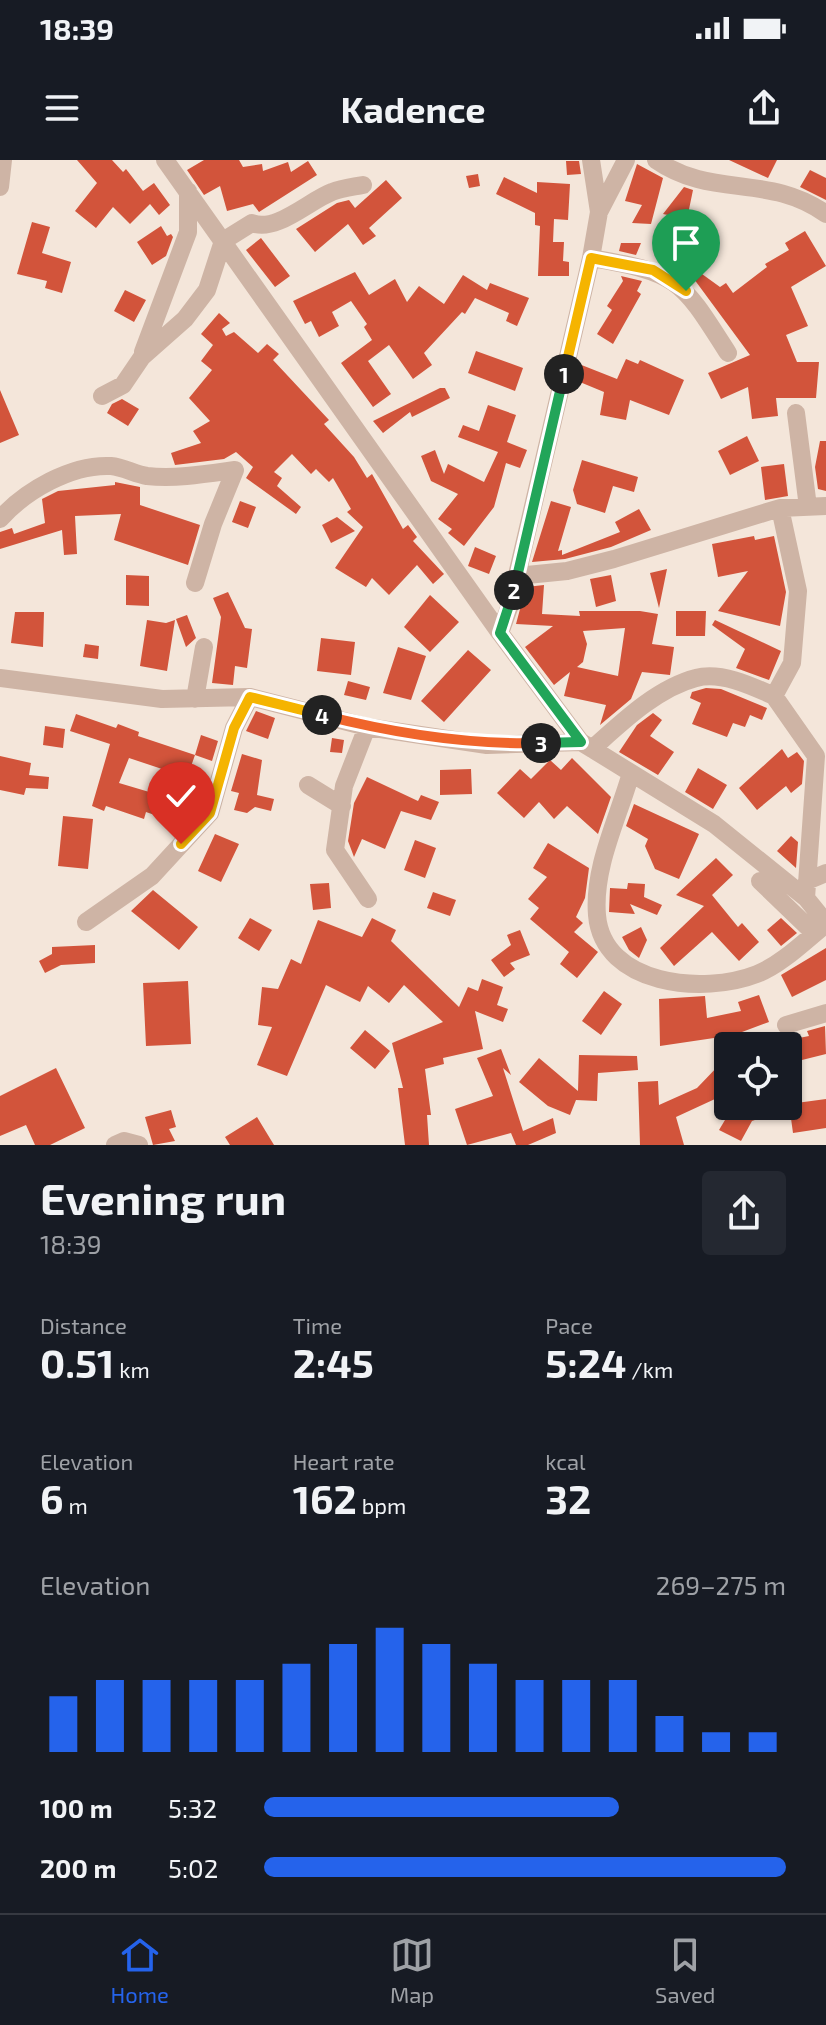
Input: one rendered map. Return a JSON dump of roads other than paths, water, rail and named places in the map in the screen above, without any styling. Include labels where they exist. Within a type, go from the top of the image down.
[{"type":"street","points":[[0,187],[3,160]]},
{"type":"street","points":[[165,160],[500,633],[587,745],[714,824],[807,889]]},
{"type":"street","points":[[591,160],[599,212]]},
{"type":"street","points":[[500,633],[517,576],[599,212],[626,160]]},
{"type":"street","points":[[656,160],[674,173],[698,181],[711,185],[750,185],[808,201],[826,214]]},
{"type":"street","points":[[142,357],[185,319],[207,290],[223,241],[252,223],[259,226],[277,221],[333,191],[363,185]]},
{"type":"street","points":[[102,396],[123,385],[142,357],[188,232],[188,191]]},
{"type":"street","points":[[591,258],[653,270],[669,277],[686,291],[728,353]]},
{"type":"street","points":[[517,576],[567,571],[780,508],[817,506],[796,413]]},
{"type":"street","points":[[0,519],[33,491],[71,473],[110,466],[147,476],[191,476],[235,470],[213,524],[195,583]]},
{"type":"street","points":[[774,696],[792,663],[798,591],[780,508]]},
{"type":"street","points":[[195,699],[204,647]]},
{"type":"street","points":[[0,678],[162,699],[250,697],[367,727],[487,745],[587,745],[697,677],[750,685],[774,696],[816,756],[821,801],[807,889],[822,927]]},
{"type":"street","points":[[86,922],[152,876],[210,813],[234,728],[250,697]]},
{"type":"street","points":[[367,727],[344,786],[335,850],[368,899]]},
{"type":"street","points":[[631,773],[601,864],[597,916],[605,945],[614,958],[628,968],[678,982],[720,985],[760,974],[822,927]]},
{"type":"street","points":[[308,785],[342,806]]},
{"type":"street","points":[[807,889],[826,873]]},
{"type":"street","points":[[760,881],[822,927]]},
{"type":"street","points":[[786,1025],[826,1013]]},
{"type":"street","points":[[115,1145],[124,1141],[139,1145]]}]
